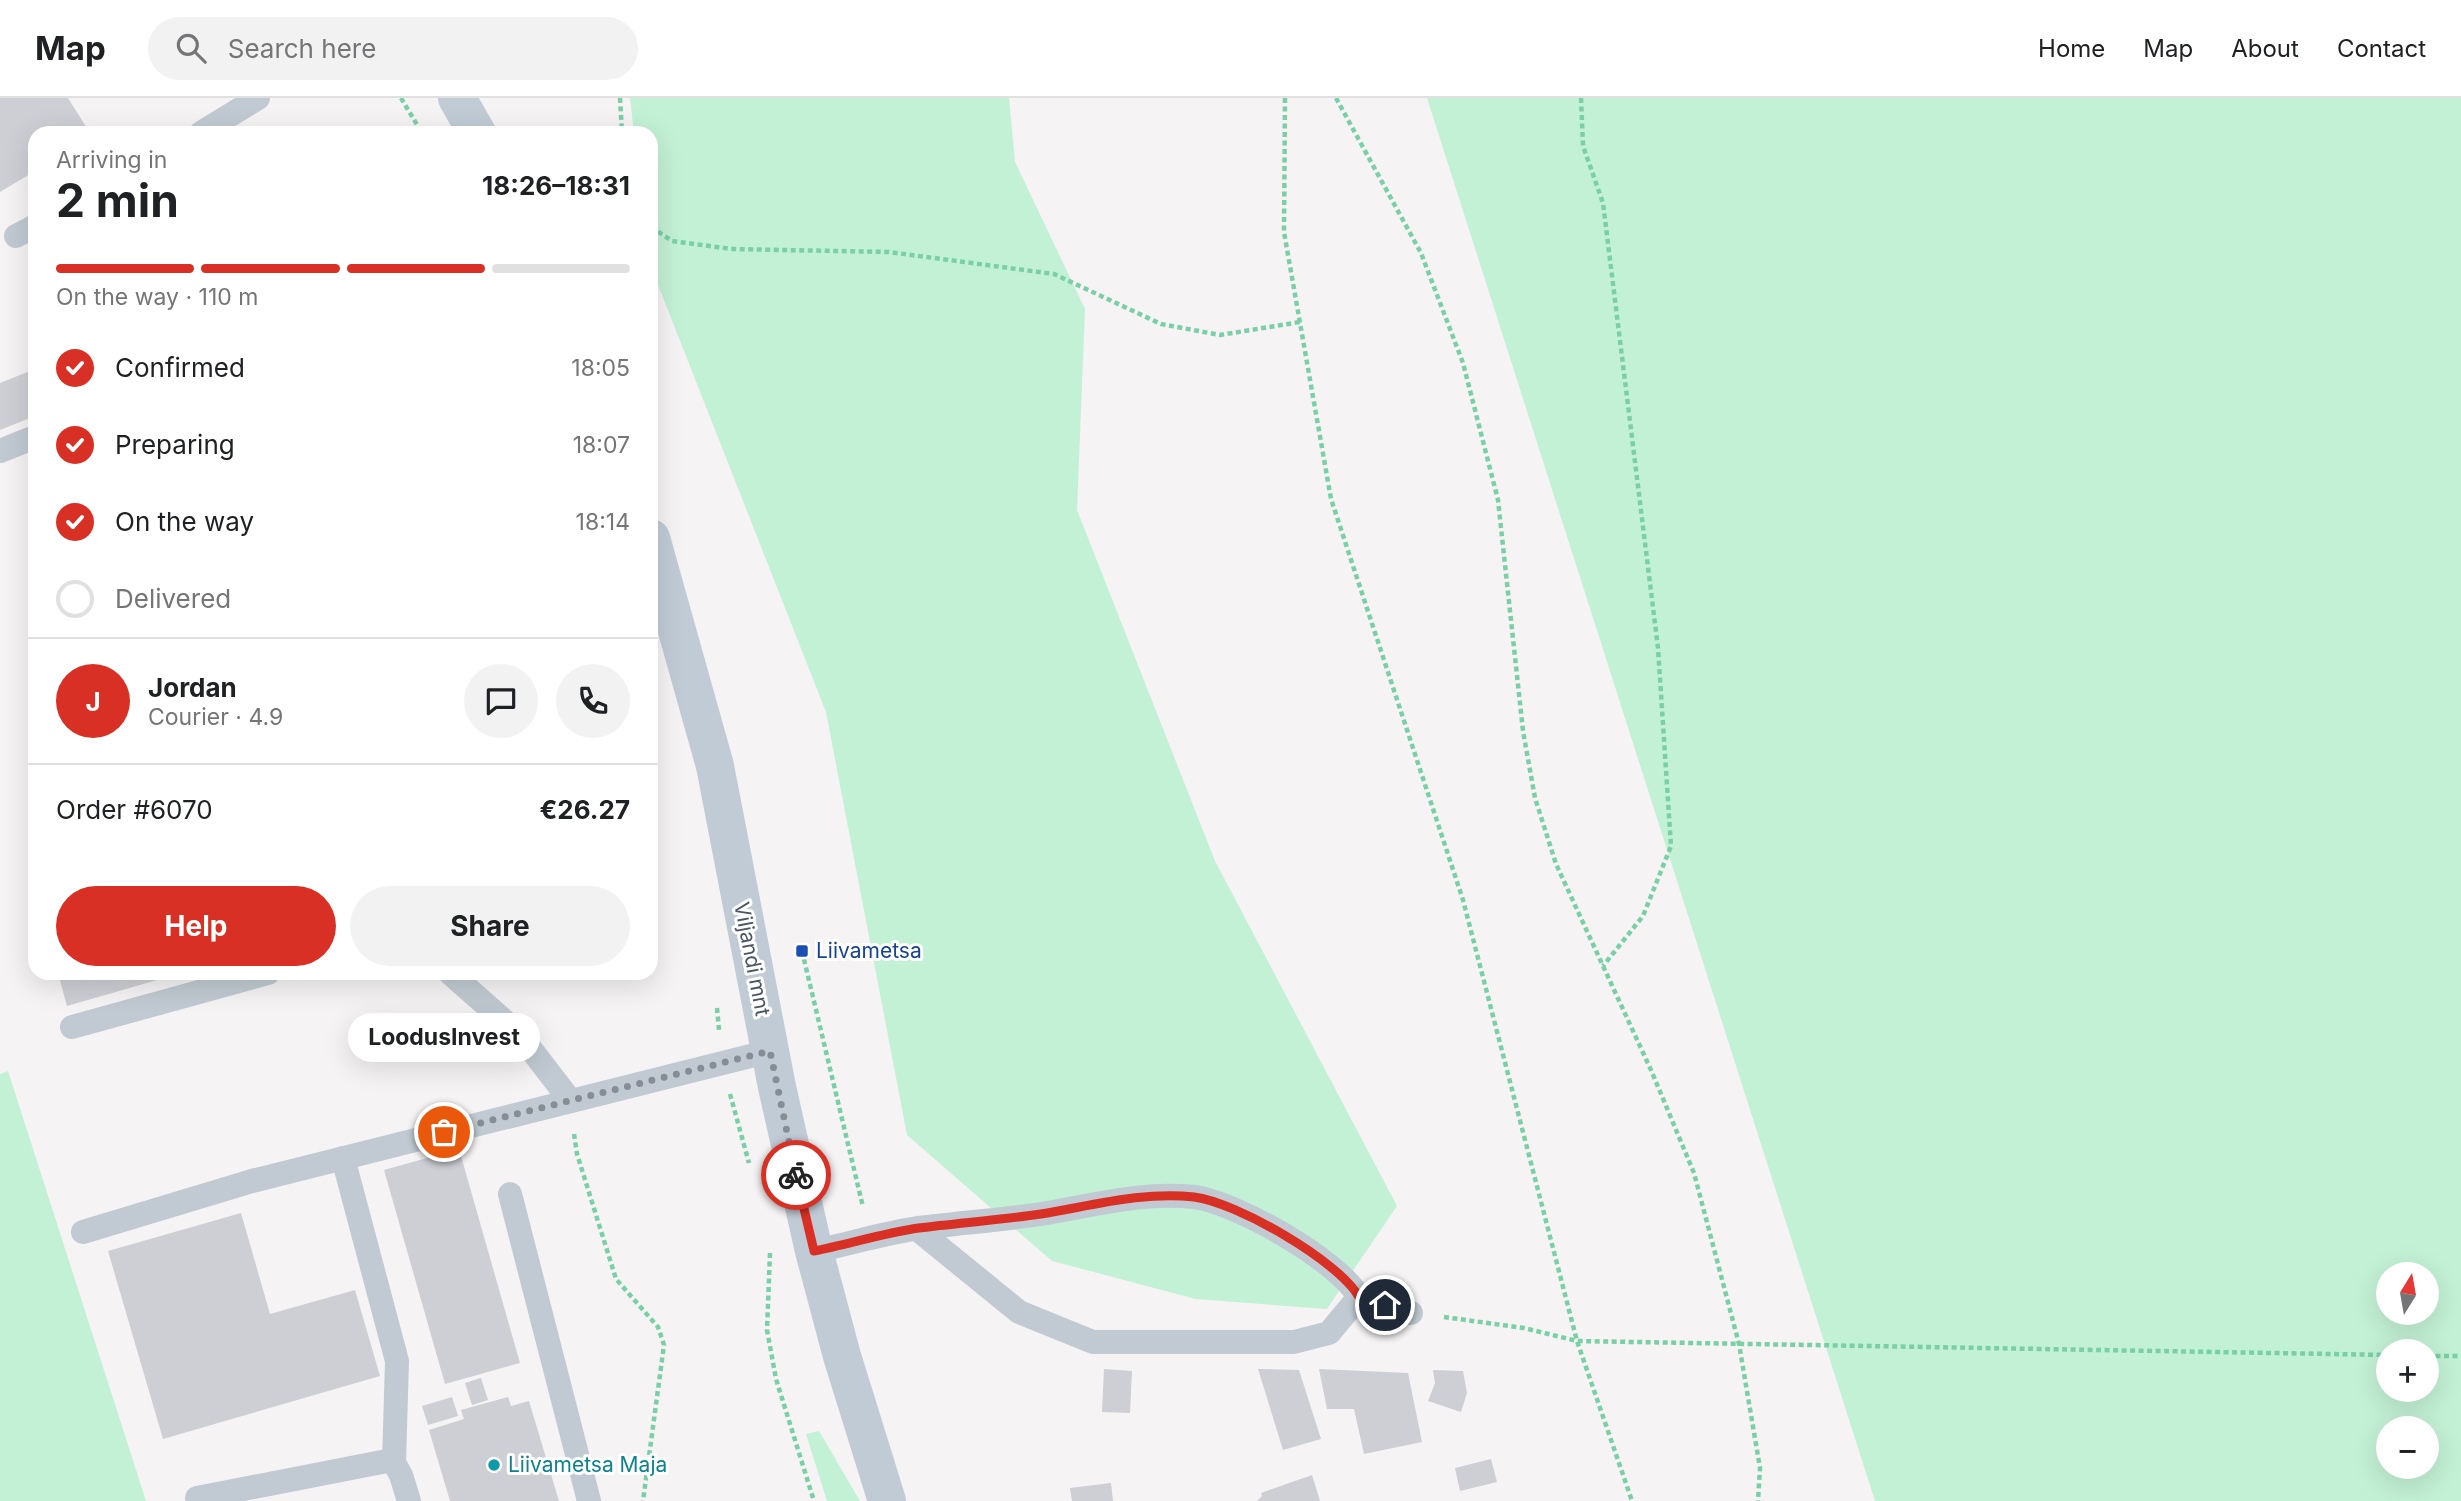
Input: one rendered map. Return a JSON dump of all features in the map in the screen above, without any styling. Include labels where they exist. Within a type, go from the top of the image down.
[{"type":"main road","points":[[457,98],[473,126]]},
{"type":"main road","name":"Viljandi mnt","points":[[658,563],[715,766],[770,1051],[814,1251],[842,1356],[887,1501]]},
{"type":"lane","points":[[212,126],[258,98]]},
{"type":"lane","points":[[0,451],[28,440]]},
{"type":"lane","points":[[72,1027],[243,980]]},
{"type":"lane","points":[[458,980],[520,1035],[570,1100]]},
{"type":"lane","points":[[83,1232],[251,1181],[770,1051]]},
{"type":"lane","points":[[343,1157],[397,1361],[394,1463],[401,1475],[409,1501]]},
{"type":"lane","points":[[510,1194],[589,1501]]},
{"type":"lane","points":[[814,1251],[917,1228],[999,1220],[1154,1196],[1194,1197],[1224,1203],[1302,1247],[1351,1282],[1359,1297],[1411,1312]]},
{"type":"lane","points":[[917,1228],[1019,1312],[1093,1342],[1294,1342],[1329,1334],[1359,1297]]},
{"type":"lane","points":[[197,1498],[387,1461],[394,1463]]},
{"type":"path","points":[[401,98],[416,126]]},
{"type":"path","points":[[620,98],[622,126]]},
{"type":"path","points":[[1285,98],[1284,232],[1331,499],[1464,900],[1577,1341],[1632,1501]]},
{"type":"path","points":[[1336,98],[1421,253],[1463,363],[1498,500],[1523,731],[1535,798],[1556,864],[1651,1070],[1694,1173],[1739,1344],[1760,1468],[1758,1501]]},
{"type":"path","points":[[1581,98],[1583,146],[1603,202],[1656,635],[1671,846],[1643,916],[1602,967]]},
{"type":"path","points":[[658,232],[672,241],[731,249],[889,253],[1054,274],[1161,324],[1220,335],[1300,322]]},
{"type":"path","points":[[802,951],[870,1239]]},
{"type":"path","points":[[570,1100],[577,1154],[615,1279],[658,1327],[664,1345],[643,1501]]},
{"type":"path","points":[[1411,1312],[1524,1328],[1577,1341],[2376,1355]]},
{"type":"path","points":[[2439,1356],[2461,1356]]},
{"type":"green space","points":[[630,98],[1009,98],[1015,162],[1085,309],[1077,510],[1215,861],[1397,1206],[1327,1309],[1196,1299],[1052,1261],[907,1135],[826,712],[658,285],[658,126],[633,126]]},
{"type":"green space","points":[[1427,98],[2461,98],[2461,1501],[1875,1501]]},
{"type":"green space","points":[[8,1071],[146,1501],[0,1501],[0,1074]]},
{"type":"green space","points":[[819,1431],[860,1501],[827,1501],[806,1434]]},
{"type":"building","points":[[0,98],[68,98],[86,126],[28,126],[28,175],[0,192]]},
{"type":"building","points":[[28,372],[28,419],[0,430],[0,383]]},
{"type":"building","points":[[60,980],[157,980],[67,1006]]},
{"type":"building","points":[[459,1149],[520,1363],[445,1384],[384,1170]]},
{"type":"building","points":[[241,1213],[270,1314],[355,1290],[380,1376],[163,1439],[108,1251]]},
{"type":"building","points":[[1104,1369],[1132,1371],[1130,1413],[1102,1412]]},
{"type":"building","points":[[1258,1369],[1299,1370],[1321,1439],[1283,1450]]},
{"type":"building","points":[[1319,1369],[1408,1373],[1422,1442],[1364,1454],[1354,1409],[1327,1409]]},
{"type":"building","points":[[1433,1370],[1463,1371],[1467,1393],[1461,1412],[1428,1401],[1435,1383]]},
{"type":"building","points":[[481,1378],[488,1400],[472,1405],[465,1383]]},
{"type":"building","points":[[452,1397],[458,1416],[428,1425],[422,1406]]},
{"type":"building","name":"Liivametsa Maja","points":[[508,1397],[511,1406],[529,1401],[559,1501],[450,1501],[429,1430],[464,1419],[461,1410]]},
{"type":"building","points":[[1491,1459],[1497,1482],[1460,1491],[1455,1468]]},
{"type":"building","points":[[1312,1475],[1320,1501],[1257,1501],[1262,1496],[1261,1493]]},
{"type":"building","points":[[1111,1483],[1113,1501],[1072,1501],[1070,1488]]},
{"type":"way so far","points":[[444,1132],[721,1061],[770,1051],[796,1175]]},
{"type":"place","name":"Liivametsa","points":[[802,951]]},
{"type":"place","name":"LoodusInvest","points":[[444,1132]]},
{"type":"place","name":"Liivametsa Maja","points":[[494,1465]]},
{"type":"route","points":[[796,1175],[814,1251],[917,1228],[999,1220],[1154,1196],[1194,1197],[1224,1203],[1302,1247],[1351,1282],[1359,1297],[1385,1305]]}]
